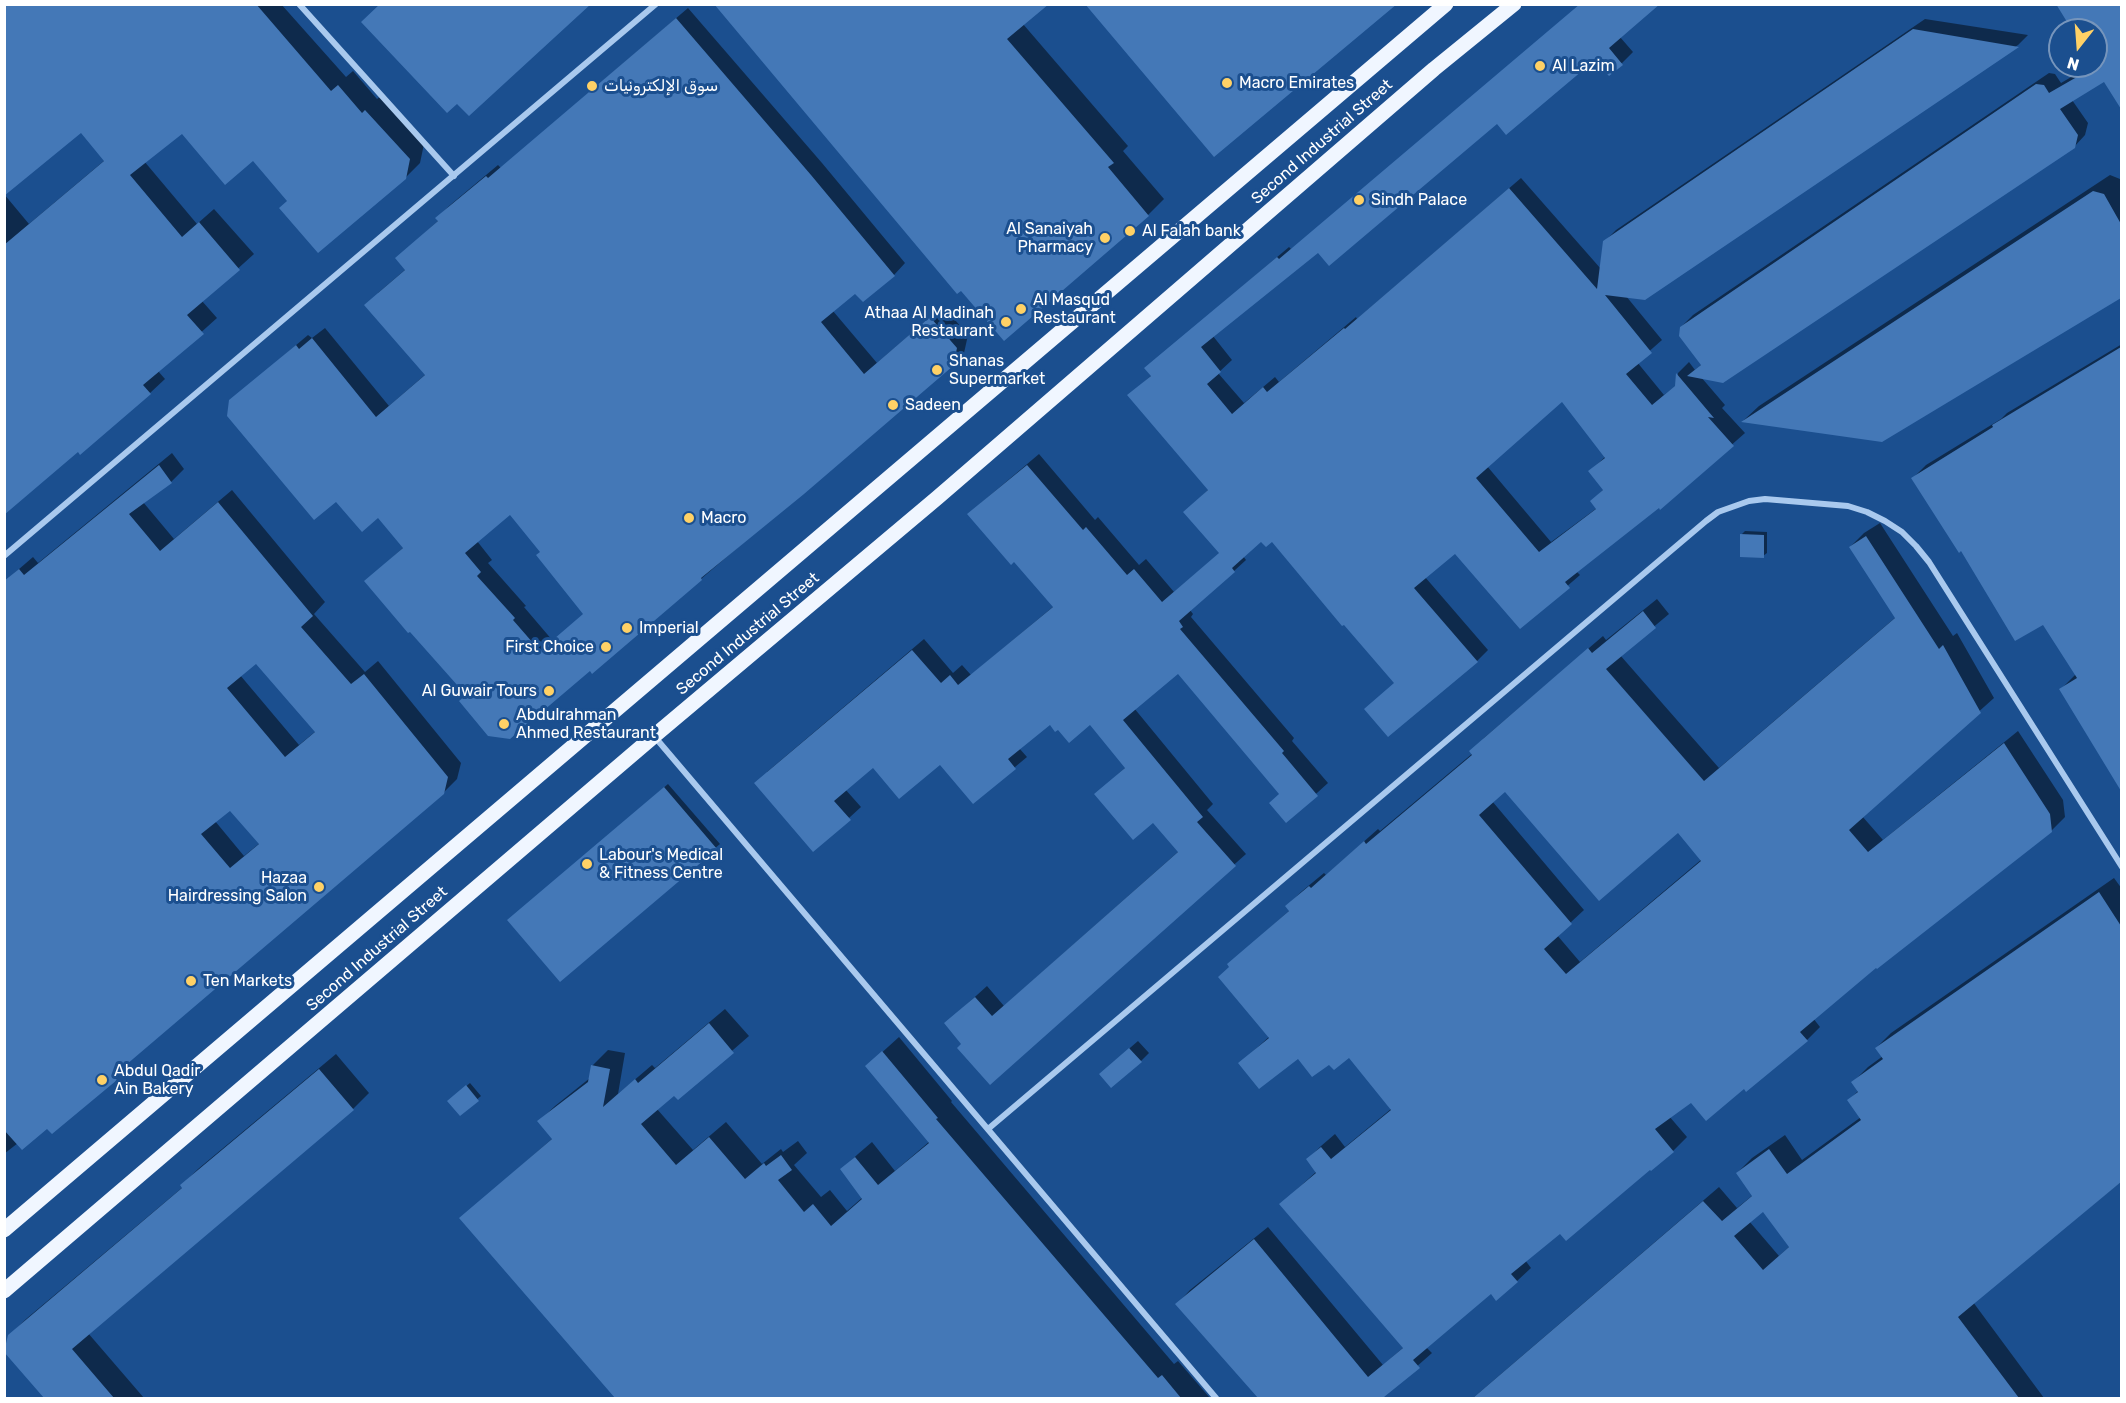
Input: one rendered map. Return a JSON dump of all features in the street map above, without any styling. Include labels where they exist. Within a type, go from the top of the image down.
[{"type":"main road","name":"Second Industrial Street","points":[[4,1230],[1446,4]]},
{"type":"main road","name":"Second Industrial Street","points":[[4,1291],[654,736],[937,498],[1434,69],[1514,4]]},
{"type":"street","points":[[299,4],[454,176]]},
{"type":"street","points":[[4,556],[657,4]]},
{"type":"street","points":[[988,1129],[1706,521],[1719,512],[1749,501],[1765,499],[1848,506],[1885,521],[1917,546],[2121,867]]},
{"type":"street","points":[[654,736],[1216,1398]]},
{"type":"building","points":[[4,4],[256,4],[331,91],[338,85],[362,113],[365,110],[410,159],[406,179],[318,253],[279,208],[287,201],[253,161],[225,185],[182,134],[130,175],[182,237],[199,222],[240,270],[187,315],[204,334],[143,385],[151,394],[80,455],[78,452],[4,515],[4,245],[104,161],[81,133],[4,196]]},
{"type":"building","points":[[380,4],[591,4],[469,116],[457,104],[447,113],[361,22]]},
{"type":"building","points":[[714,4],[1049,4],[1007,39],[1114,163],[1108,167],[1149,216],[1004,341],[961,291],[957,294]]},
{"type":"building","name":"Macro Emirates","points":[[1085,4],[1397,4],[1214,157]]},
{"type":"building","points":[[1580,4],[1660,4],[1609,48],[1623,65],[1609,76],[1595,60],[1506,135],[1497,124],[1329,266],[1318,253],[1201,347],[1221,372],[1207,384],[1232,414],[1263,387],[1267,392],[1345,329],[1509,188],[1597,289],[1603,241],[1913,29],[2019,47],[1645,300],[1605,295],[1652,353],[1626,374],[1652,405],[1675,386],[1676,373],[1714,418],[1708,417],[1734,446],[1660,510],[1659,508],[1565,582],[1570,588],[1520,629],[1455,554],[1414,588],[1478,662],[1388,737],[1364,709],[1394,683],[1344,625],[1342,626],[1272,542],[1266,547],[1261,542],[1232,568],[1235,572],[1179,621],[1183,627],[1180,629],[1284,751],[1282,753],[1318,796],[1286,823],[1269,803],[1279,794],[1178,674],[1123,720],[1203,817],[1197,822],[1236,866],[990,1085],[957,1048],[961,1044],[944,1023],[975,997],[992,1016],[1178,852],[1153,823],[1133,840],[1094,794],[1125,768],[1090,725],[1069,743],[1058,730],[1055,732],[1050,725],[1008,759],[1016,769],[973,804],[940,765],[899,799],[873,768],[834,801],[851,820],[813,852],[754,783],[912,650],[941,683],[950,675],[958,685],[1053,607],[1014,562],[1011,565],[967,514],[1027,465],[1083,530],[1086,527],[1127,575],[1134,569],[1162,602],[1219,553],[1183,512],[1208,490],[1127,395],[1151,376],[1144,368],[1277,257],[1279,259]],"holes":[[[1562,402],[1605,458],[1588,471],[1603,490],[1590,501],[1596,509],[1539,552],[1476,478]]]},
{"type":"building","points":[[2056,4],[2121,4],[2121,109],[2104,82],[2060,109],[2078,135],[2075,148],[1723,383],[1687,376],[1701,365],[1679,336],[1680,327],[2036,84],[2044,85],[2049,93],[2075,78],[2108,78],[2108,18],[2065,18]]},
{"type":"building","points":[[676,18],[895,276],[863,302],[855,294],[821,322],[864,374],[930,317],[957,348],[953,366],[804,494],[701,578],[702,580],[592,674],[590,671],[510,739],[488,736],[459,701],[466,695],[410,632],[408,633],[364,581],[403,548],[378,518],[362,532],[336,502],[314,520],[227,416],[229,400],[296,345],[299,349],[312,338],[376,417],[425,375],[364,305],[405,270],[395,258],[438,221],[435,218],[486,176],[488,178]],"holes":[[[510,515],[540,552],[536,555],[583,614],[540,651],[513,620],[515,618],[477,576],[481,572],[465,553]]]},
{"type":"building","points":[[2093,191],[2104,194],[2121,224],[2121,298],[1882,442],[1741,422]]},
{"type":"building","points":[[2121,347],[2121,791],[2059,689],[2077,678],[2043,625],[2015,641],[1961,551],[1959,553],[1911,478],[1993,427],[1992,425]]},
{"type":"building","points":[[159,465],[172,483],[129,514],[160,551],[218,502],[313,616],[301,627],[351,684],[364,674],[448,777],[444,794],[113,1076],[117,1080],[52,1134],[47,1129],[22,1150],[4,1130],[4,581],[19,569],[24,575]],"holes":[[[256,664],[315,732],[285,757],[227,688]],[[230,811],[259,844],[230,868],[201,834]]]},
{"type":"building","points":[[1740,534],[1764,535],[1764,558],[1740,557]]},
{"type":"building","points":[[1866,536],[1939,649],[1943,645],[1981,713],[1849,830],[1868,852],[2004,743],[2050,814],[2052,832],[1876,968],[1800,1032],[1808,1041],[1746,1092],[1744,1089],[1706,1121],[1691,1103],[1655,1129],[1674,1152],[1566,1241],[1560,1234],[1511,1274],[1518,1282],[1496,1301],[1491,1294],[1413,1360],[1420,1368],[1384,1397],[1386,1398],[1258,1398],[1175,1304],[1254,1239],[1368,1377],[1403,1348],[1279,1204],[1316,1173],[1306,1159],[1321,1147],[1331,1159],[1391,1110],[1349,1058],[1334,1070],[1329,1065],[1312,1077],[1298,1059],[1259,1089],[1238,1063],[1269,1038],[1218,977],[1229,967],[1227,964],[1289,911],[1285,906],[1309,886],[1311,888],[1364,841],[1366,844],[1472,755],[1469,751],[1588,648],[1592,653],[1643,611],[1656,628],[1606,669],[1704,781],[1895,618],[1849,547]],"holes":[[[1505,792],[1599,901],[1678,833],[1701,861],[1566,974],[1544,949],[1572,924],[1479,815]]]},
{"type":"building","points":[[664,787],[717,849],[560,982],[507,920]]},
{"type":"building","points":[[2099,892],[2121,926],[2121,1182],[1958,1317],[2019,1398],[1473,1398],[1703,1201],[1722,1221],[1752,1196],[1736,1173],[1769,1149],[1787,1174],[1861,1120],[1847,1100],[1858,1092],[1851,1082],[1883,1059],[1875,1048]],"holes":[[[1763,1212],[1789,1247],[1763,1270],[1734,1236]]]},
{"type":"building","points":[[709,1023],[734,1053],[678,1100],[674,1096],[641,1124],[676,1165],[709,1137],[745,1179],[764,1163],[766,1166],[781,1155],[792,1170],[778,1180],[804,1212],[813,1204],[831,1226],[862,1199],[840,1169],[855,1157],[878,1185],[929,1143],[865,1066],[882,1051],[938,1118],[936,1119],[1158,1378],[1162,1375],[1181,1398],[615,1398],[459,1218],[552,1139],[537,1121],[588,1082],[591,1065],[610,1069],[603,1107],[635,1079],[638,1083]]},
{"type":"building","points":[[1129,1048],[1142,1062],[1111,1088],[1099,1074]]},
{"type":"building","points":[[319,1069],[354,1110],[72,1349],[114,1398],[44,1398],[4,1352],[8,1335],[182,1188],[180,1185]]},
{"type":"building","points":[[466,1085],[479,1101],[460,1116],[447,1101]]},
{"type":"place","name":"Al Lazim","points":[[1540,66]]},
{"type":"place","name":"Macro Emirates","points":[[1227,83]]},
{"type":"place","name":"سوق الإلكترونيات","points":[[592,86]]},
{"type":"place","name":"Sindh Palace","points":[[1359,200]]},
{"type":"place","name":"Al Falah bank","points":[[1130,231]]},
{"type":"place","name":"Al Sanaiyah Pharmacy","points":[[1105,238]]},
{"type":"place","name":"Al Masqud Restaurant","points":[[1021,309]]},
{"type":"place","name":"Athaa Al Madinah Restaurant","points":[[1006,322]]},
{"type":"place","name":"Shanas Supermarket","points":[[937,370]]},
{"type":"place","name":"Sadeen","points":[[893,405]]},
{"type":"place","name":"Macro","points":[[689,518]]},
{"type":"place","name":"Imperial","points":[[627,628]]},
{"type":"place","name":"First Choice","points":[[606,647]]},
{"type":"place","name":"Al Guwair Tours","points":[[549,691]]},
{"type":"place","name":"Abdulrahman Ahmed Restaurant","points":[[504,724]]},
{"type":"place","name":"Labour's Medical & Fitness Centre","points":[[587,864]]},
{"type":"place","name":"Hazaa Hairdressing Salon","points":[[319,887]]},
{"type":"place","name":"Ten Markets","points":[[191,981]]},
{"type":"place","name":"Abdul Qadir Ain Bakery","points":[[102,1080]]}]
